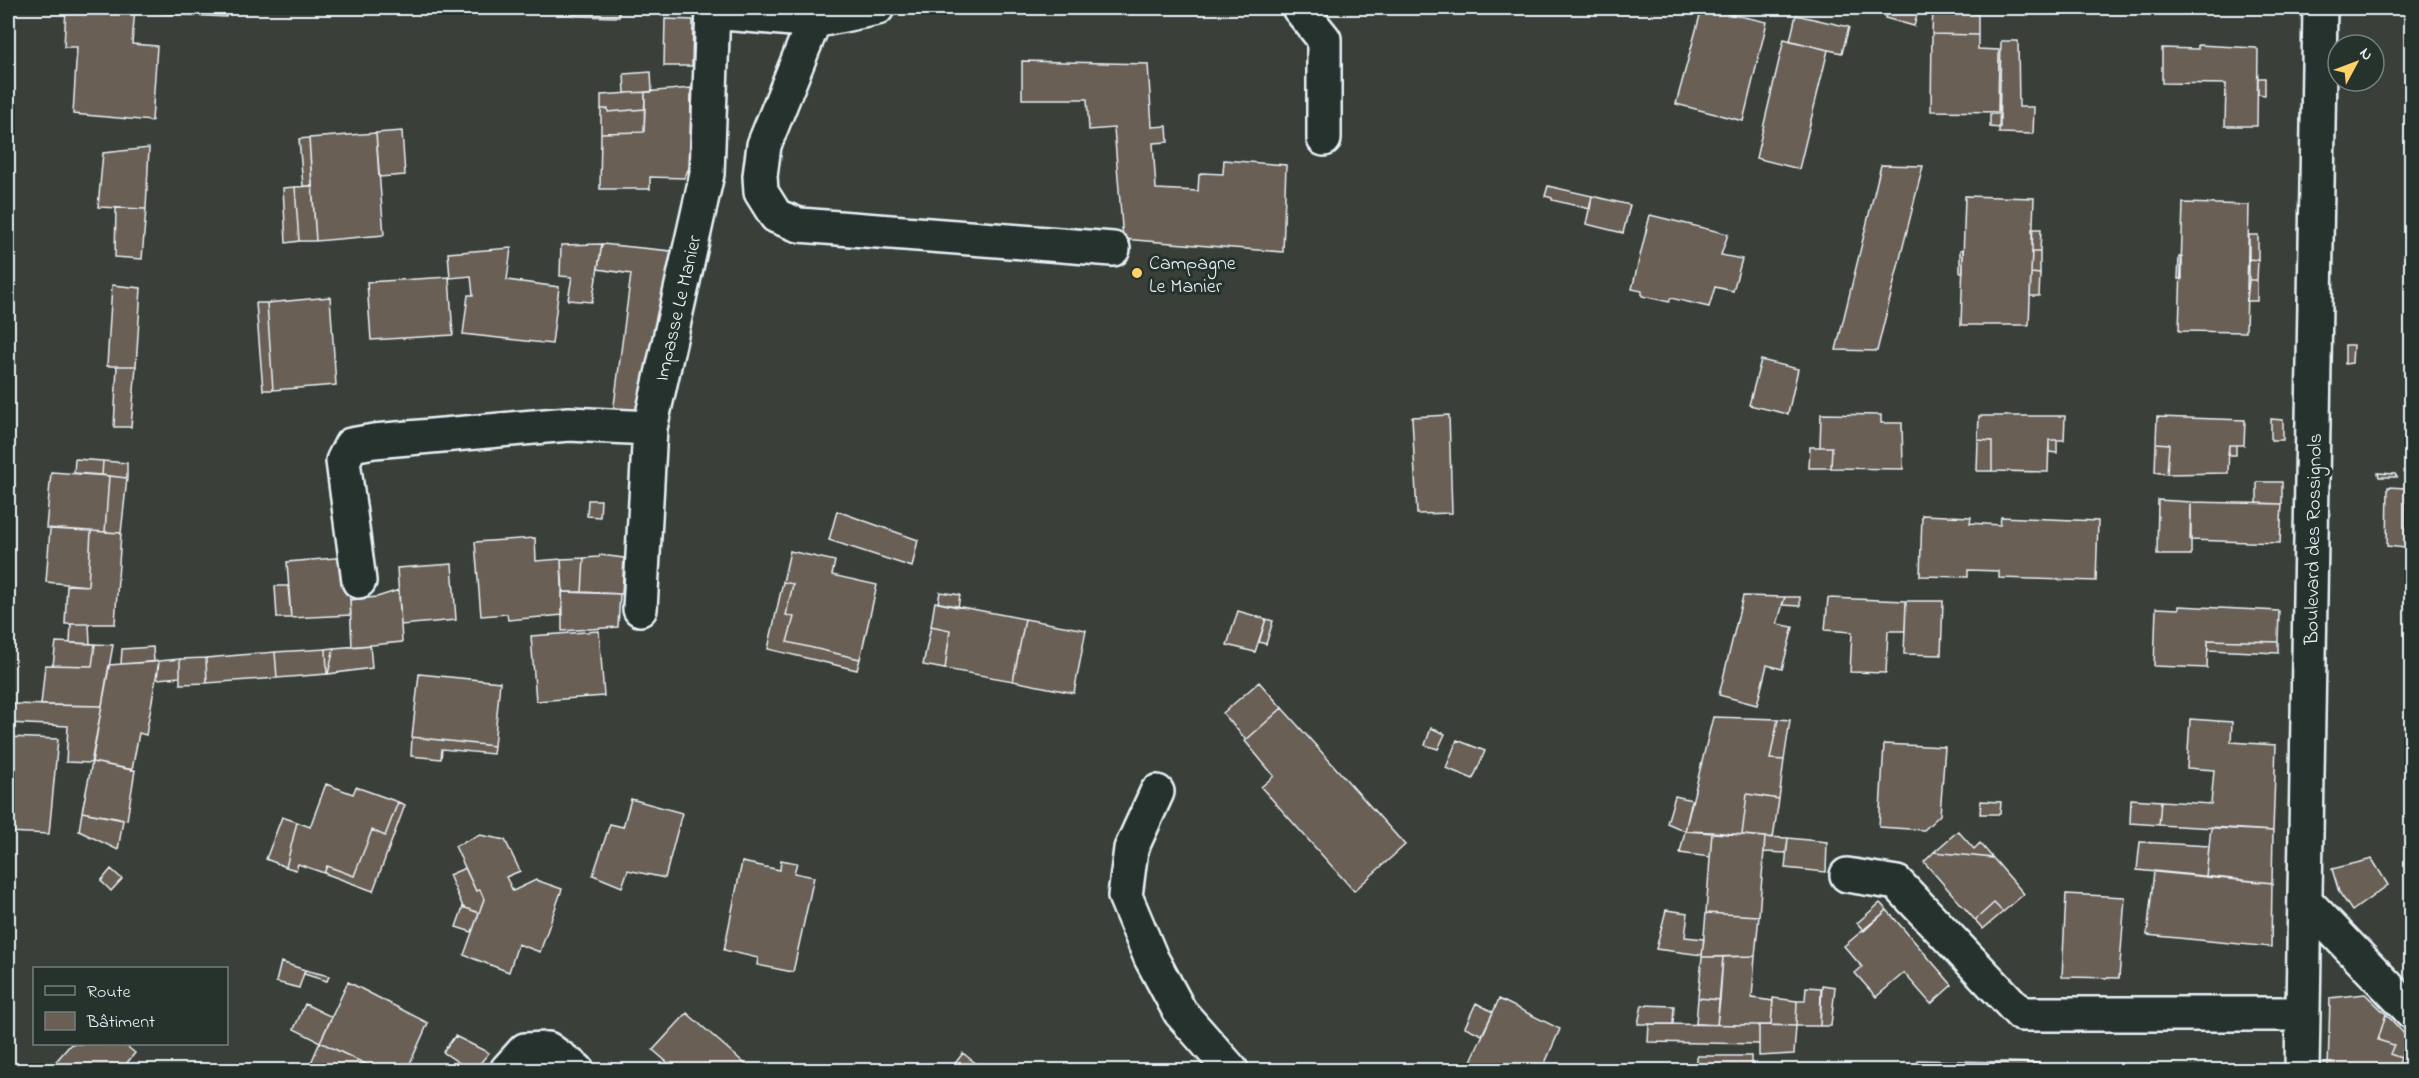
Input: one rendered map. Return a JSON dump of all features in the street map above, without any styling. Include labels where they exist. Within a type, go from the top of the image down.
[{"type":"street","points":[[713,10],[814,21],[877,8]]},
{"type":"street","points":[[1299,8],[1324,39],[1324,139]]},
{"type":"street","name":"Boulevard des Rossignols","points":[[2302,1071],[2320,8]]},
{"type":"street","name":"Impasse Le Manier","points":[[640,609],[650,428],[707,174],[713,10]]},
{"type":"street","points":[[814,21],[764,145],[760,192],[776,216],[799,225],[1113,249]]},
{"type":"street","points":[[359,581],[343,461],[351,445],[569,424],[650,428]]},
{"type":"street","points":[[1157,792],[1131,849],[1125,896],[1151,958],[1180,1012],[1231,1071]]},
{"type":"street","points":[[1847,874],[1897,883],[2021,1014],[2303,1014]]},
{"type":"street","points":[[2306,901],[2412,1012]]},
{"type":"street","points":[[516,1060],[548,1049],[577,1071]]},
{"type":"building","points":[[66,8],[135,8],[132,44],[157,46],[152,121],[73,114],[77,47],[64,47]]},
{"type":"building","points":[[159,8],[207,8],[207,16],[158,13]]},
{"type":"building","points":[[207,8],[227,8],[227,11],[207,10]]},
{"type":"building","points":[[575,8],[619,8],[619,17],[575,16]]},
{"type":"building","points":[[1702,8],[1767,22],[1743,121],[1676,104]]},
{"type":"building","points":[[1888,8],[1919,8],[1914,26],[1885,18]]},
{"type":"building","points":[[1933,8],[1978,14],[1978,35],[1932,34]]},
{"type":"building","points":[[207,10],[227,11],[226,17],[207,16]]},
{"type":"building","points":[[1796,15],[1849,27],[1842,53],[1790,41]]},
{"type":"building","points":[[665,19],[693,20],[692,66],[664,66]]},
{"type":"building","points":[[1932,34],[1978,35],[1978,49],[1999,50],[1998,112],[1931,111]]},
{"type":"building","points":[[1784,39],[1828,50],[1799,169],[1756,158]]},
{"type":"building","points":[[2001,41],[2018,41],[2019,107],[2034,107],[2033,134],[1999,133]]},
{"type":"building","points":[[2198,45],[2256,48],[2258,50],[2257,126],[2225,126],[2226,84],[2162,83],[2162,48],[2198,49]]},
{"type":"building","points":[[1022,61],[1148,64],[1152,127],[1167,126],[1168,142],[1153,143],[1156,189],[1198,191],[1199,175],[1202,173],[1223,174],[1224,160],[1286,165],[1283,252],[1123,239],[1114,128],[1089,130],[1087,99],[1022,99]]},
{"type":"building","points":[[651,72],[652,92],[625,93],[624,74]]},
{"type":"building","points":[[2258,78],[2265,78],[2265,95],[2258,94]]},
{"type":"building","points":[[691,88],[690,166],[684,178],[650,177],[650,189],[600,189],[601,133],[644,132],[645,92]]},
{"type":"building","points":[[645,92],[645,109],[608,112],[608,109],[601,109],[601,95]]},
{"type":"building","points":[[601,109],[608,109],[608,112],[645,109],[644,132],[601,133]]},
{"type":"building","points":[[1990,114],[2000,114],[2000,128],[1990,127]]},
{"type":"building","points":[[402,131],[405,175],[379,177],[376,133]]},
{"type":"building","points":[[376,133],[384,235],[316,241],[309,138]]},
{"type":"building","points":[[309,138],[312,186],[303,186],[299,139]]},
{"type":"building","points":[[149,148],[146,209],[98,207],[103,153]]},
{"type":"building","points":[[1881,165],[1923,166],[1877,351],[1836,350]]},
{"type":"building","points":[[312,186],[316,241],[299,241],[295,187]]},
{"type":"building","points":[[1548,186],[1592,196],[1590,209],[1552,200],[1545,196]]},
{"type":"building","points":[[295,187],[299,241],[286,243],[283,188]]},
{"type":"building","points":[[1592,196],[1630,205],[1623,233],[1586,224]]},
{"type":"building","points":[[1965,196],[2034,198],[2029,325],[1961,325]]},
{"type":"building","points":[[2183,203],[2249,205],[2246,332],[2179,331]]},
{"type":"building","points":[[116,208],[146,209],[142,259],[115,257]]},
{"type":"building","points":[[1650,215],[1728,234],[1721,255],[1742,259],[1733,291],[1715,287],[1709,307],[1671,298],[1669,302],[1642,296],[1642,291],[1632,289]]},
{"type":"building","points":[[2032,229],[2041,229],[2040,252],[2032,252]]},
{"type":"building","points":[[2249,235],[2258,235],[2258,260],[2249,259]]},
{"type":"building","points":[[602,244],[671,251],[641,414],[613,413],[631,274],[598,269]]},
{"type":"building","points":[[602,244],[592,302],[568,300],[572,277],[560,276],[561,245]]},
{"type":"building","points":[[511,248],[507,280],[559,287],[552,344],[463,334],[468,295],[473,295],[471,276],[450,278],[448,253]]},
{"type":"building","points":[[1963,249],[1963,272],[1960,272],[1960,250]]},
{"type":"building","points":[[2032,252],[2040,252],[2040,274],[2031,273]]},
{"type":"building","points":[[2179,257],[2182,257],[2182,279],[2178,279]]},
{"type":"building","points":[[2249,259],[2258,260],[2257,280],[2249,280]]},
{"type":"building","points":[[2031,273],[2040,274],[2039,296],[2030,296]]},
{"type":"building","points":[[449,277],[453,335],[371,340],[367,282]]},
{"type":"building","points":[[2249,280],[2257,280],[2257,301],[2247,301]]},
{"type":"building","points":[[112,285],[141,288],[136,366],[107,366]]},
{"type":"building","points":[[330,297],[336,385],[273,390],[267,303]]},
{"type":"building","points":[[256,303],[267,303],[273,390],[263,390]]},
{"type":"building","points":[[2345,345],[2353,345],[2352,363],[2345,364]]},
{"type":"building","points":[[1761,360],[1798,369],[1788,414],[1749,405]]},
{"type":"building","points":[[117,366],[136,366],[131,427],[114,427]]},
{"type":"building","points":[[2412,372],[2412,433],[2409,432]]},
{"type":"building","points":[[1821,414],[1881,415],[1881,423],[1902,423],[1903,469],[1831,468],[1832,447],[1820,447]]},
{"type":"building","points":[[1449,415],[1452,513],[1417,514],[1412,417]]},
{"type":"building","points":[[1979,416],[2065,416],[2064,440],[2049,440],[2048,472],[1992,471],[1992,441],[1978,440]]},
{"type":"building","points":[[2157,417],[2245,420],[2244,445],[2229,445],[2228,473],[2167,474],[2169,444],[2156,443]]},
{"type":"building","points":[[2271,419],[2283,420],[2283,440],[2271,440]]},
{"type":"building","points":[[1978,440],[1992,441],[1992,471],[1977,471]]},
{"type":"building","points":[[2049,440],[2057,440],[2057,453],[2049,452]]},
{"type":"building","points":[[2156,443],[2169,444],[2167,474],[2155,472]]},
{"type":"building","points":[[2229,445],[2236,445],[2236,455],[2228,455]]},
{"type":"building","points":[[1810,447],[1832,447],[1831,468],[1809,468]]},
{"type":"building","points":[[75,459],[103,461],[102,475],[74,473]]},
{"type":"building","points":[[103,461],[127,463],[127,478],[102,475]]},
{"type":"building","points":[[51,472],[109,476],[105,532],[46,528]]},
{"type":"building","points":[[2378,473],[2395,474],[2397,477],[2379,477]]},
{"type":"building","points":[[109,476],[127,478],[121,533],[105,532]]},
{"type":"building","points":[[2257,482],[2282,482],[2282,504],[2257,503]]},
{"type":"building","points":[[2388,487],[2406,488],[2405,548],[2387,546]]},
{"type":"building","points":[[2406,488],[2412,488],[2412,548],[2405,548]]},
{"type":"building","points":[[588,500],[601,500],[600,517],[587,516]]},
{"type":"building","points":[[2158,500],[2191,502],[2191,555],[2157,555]]},
{"type":"building","points":[[2191,502],[2282,504],[2280,543],[2190,540]]},
{"type":"building","points":[[837,511],[918,540],[912,567],[829,540]]},
{"type":"building","points":[[1922,515],[1971,517],[1970,523],[2000,525],[2001,517],[2098,521],[2096,581],[1999,578],[1999,571],[1968,570],[1968,577],[1920,576]]},
{"type":"building","points":[[50,529],[91,531],[88,586],[46,582]]},
{"type":"building","points":[[91,531],[121,533],[115,624],[65,624],[67,585],[88,586]]},
{"type":"building","points":[[535,538],[536,561],[561,559],[563,615],[508,620],[507,614],[481,616],[475,542]]},
{"type":"building","points":[[790,551],[835,561],[832,575],[877,585],[860,659],[787,642],[794,617],[786,615],[793,584],[783,582]]},
{"type":"building","points":[[600,555],[624,558],[622,594],[582,592],[584,558]]},
{"type":"building","points":[[347,557],[351,615],[291,618],[287,562]]},
{"type":"building","points":[[584,558],[582,592],[563,592],[561,559]]},
{"type":"building","points":[[452,564],[456,620],[401,625],[397,568]]},
{"type":"building","points":[[783,582],[793,584],[786,615],[794,617],[787,642],[860,659],[857,670],[768,649]]},
{"type":"building","points":[[275,586],[288,586],[291,618],[277,618]]},
{"type":"building","points":[[399,590],[402,642],[352,647],[350,600],[377,597]]},
{"type":"building","points":[[562,592],[620,594],[618,627],[562,631]]},
{"type":"building","points":[[940,592],[960,595],[958,607],[938,603]]},
{"type":"building","points":[[1743,596],[1785,597],[1777,624],[1793,627],[1782,669],[1767,665],[1757,705],[1719,695]]},
{"type":"building","points":[[1785,597],[1800,597],[1800,606],[1782,605]]},
{"type":"building","points":[[1828,598],[1906,601],[1905,631],[1888,631],[1886,673],[1850,672],[1852,632],[1825,630]]},
{"type":"building","points":[[1906,601],[1943,601],[1941,655],[1904,654]]},
{"type":"building","points":[[935,602],[1025,619],[1013,681],[945,669],[950,630],[931,626]]},
{"type":"building","points":[[2179,606],[2279,611],[2278,642],[2208,640],[2207,668],[2154,666],[2156,608],[2179,609]]},
{"type":"building","points":[[1238,611],[1266,619],[1255,652],[1227,645]]},
{"type":"building","points":[[1025,619],[1086,630],[1074,693],[1013,681]]},
{"type":"building","points":[[1266,619],[1273,621],[1266,644],[1259,642]]},
{"type":"building","points":[[71,624],[89,624],[90,644],[70,643]]},
{"type":"building","points":[[931,626],[950,630],[945,669],[923,665]]},
{"type":"building","points":[[599,631],[604,696],[536,701],[531,636]]},
{"type":"building","points":[[2208,640],[2278,642],[2278,653],[2208,650]]},
{"type":"building","points":[[56,642],[95,644],[92,666],[53,665]]},
{"type":"building","points":[[95,644],[113,645],[102,706],[41,705],[45,665],[92,666]]},
{"type":"building","points":[[370,645],[372,668],[328,674],[334,648]]},
{"type":"building","points":[[153,647],[154,662],[121,664],[122,649]]},
{"type":"building","points":[[334,648],[328,674],[327,674],[326,649]]},
{"type":"building","points":[[326,649],[327,674],[277,678],[275,652]]},
{"type":"building","points":[[275,652],[277,678],[207,683],[206,658]]},
{"type":"building","points":[[206,658],[207,683],[180,684],[180,659]]},
{"type":"building","points":[[180,659],[180,677],[157,679],[159,661]]},
{"type":"building","points":[[159,661],[146,735],[139,733],[132,770],[92,762],[109,665]]},
{"type":"building","points":[[419,674],[500,682],[494,746],[412,737]]},
{"type":"building","points":[[1259,682],[1282,708],[1246,740],[1223,713]]},
{"type":"building","points":[[8,704],[102,706],[91,763],[66,762],[68,726],[8,723]]},
{"type":"building","points":[[1282,708],[1405,845],[1354,891],[1261,787],[1274,776],[1245,741]]},
{"type":"building","points":[[1713,717],[1778,719],[1770,759],[1784,760],[1779,799],[1747,794],[1742,835],[1685,831]]},
{"type":"building","points":[[1778,719],[1790,720],[1784,760],[1770,759]]},
{"type":"building","points":[[2190,719],[2232,722],[2231,742],[2276,745],[2273,831],[2159,825],[2161,801],[2211,804],[2214,770],[2187,768]]},
{"type":"building","points":[[1431,728],[1445,734],[1438,749],[1425,745]]},
{"type":"building","points":[[8,737],[58,739],[49,834],[8,832]]},
{"type":"building","points":[[412,737],[494,746],[493,754],[442,749],[441,759],[411,756]]},
{"type":"building","points":[[1457,740],[1485,751],[1473,779],[1446,768]]},
{"type":"building","points":[[1884,744],[1945,747],[1940,815],[1924,830],[1879,827]]},
{"type":"building","points":[[92,762],[135,770],[127,820],[82,812]]},
{"type":"building","points":[[326,784],[353,794],[356,787],[398,802],[385,836],[372,830],[354,876],[327,866],[324,873],[298,864],[296,870],[286,867],[297,822],[310,827]]},
{"type":"building","points":[[1747,794],[1779,799],[1773,838],[1742,835]]},
{"type":"building","points":[[1675,796],[1692,800],[1685,831],[1667,823]]},
{"type":"building","points":[[631,799],[682,813],[665,878],[628,870],[622,887],[593,875],[610,824],[623,827]]},
{"type":"building","points":[[2131,799],[2161,801],[2159,825],[2130,823]]},
{"type":"building","points":[[1981,801],[2001,802],[2000,814],[1980,814]]},
{"type":"building","points":[[398,802],[405,805],[373,891],[324,873],[327,866],[354,876],[372,830],[385,836]]},
{"type":"building","points":[[82,812],[123,820],[118,850],[79,831]]},
{"type":"building","points":[[282,817],[297,822],[286,867],[266,859]]},
{"type":"building","points":[[2211,827],[2273,831],[2272,883],[2206,877]]},
{"type":"building","points":[[1685,831],[1712,832],[1710,857],[1680,853]]},
{"type":"building","points":[[1958,831],[1974,849],[1980,843],[1993,858],[1934,852]]},
{"type":"building","points":[[1712,832],[1765,837],[1759,916],[1706,913]]},
{"type":"building","points":[[480,835],[505,840],[520,871],[506,877],[513,891],[536,880],[562,889],[540,952],[518,944],[509,972],[464,955],[484,899],[480,890],[476,891],[455,846]]},
{"type":"building","points":[[1765,837],[1788,838],[1786,853],[1764,852]]},
{"type":"building","points":[[1788,838],[1827,842],[1826,872],[1785,868]]},
{"type":"building","points":[[2140,842],[2209,846],[2206,877],[2137,870]]},
{"type":"building","points":[[1934,852],[1993,858],[2024,894],[2003,912],[1994,903],[1975,920],[1924,862]]},
{"type":"building","points":[[2372,859],[2388,885],[2352,911],[2339,892],[2332,869]]},
{"type":"building","points":[[781,860],[797,863],[794,873],[814,877],[793,972],[757,965],[758,958],[724,950],[742,862],[780,870]]},
{"type":"building","points":[[465,868],[476,891],[480,890],[484,899],[479,913],[463,907],[449,875]]},
{"type":"building","points":[[111,869],[122,879],[111,891],[101,881]]},
{"type":"building","points":[[2154,871],[2272,883],[2271,947],[2147,935]]},
{"type":"building","points":[[2066,894],[2125,897],[2119,978],[2062,977]]},
{"type":"building","points":[[1880,903],[1887,910],[1864,931],[1857,923]]},
{"type":"building","points":[[1994,903],[2003,912],[1983,929],[1975,920]]},
{"type":"building","points":[[463,907],[479,913],[472,932],[456,927]]},
{"type":"building","points":[[1666,910],[1688,913],[1685,937],[1704,939],[1702,955],[1656,949]]},
{"type":"building","points":[[1887,910],[1952,985],[1931,1004],[1904,973],[1876,997],[1855,973],[1862,967],[1844,946]]},
{"type":"building","points":[[1706,913],[1759,916],[1755,956],[1702,957]]},
{"type":"building","points":[[1755,956],[1752,998],[1773,1001],[1771,1025],[1717,1025],[1723,957]]},
{"type":"building","points":[[1702,957],[1723,957],[1720,1000],[1698,998]]},
{"type":"building","points":[[281,962],[305,970],[299,988],[276,982]]},
{"type":"building","points":[[305,970],[329,976],[327,981],[304,974]]},
{"type":"building","points":[[348,982],[428,1023],[407,1070],[378,1070],[320,1042]]},
{"type":"building","points":[[1822,985],[1835,987],[1831,1026],[1820,1026]]},
{"type":"building","points":[[1806,987],[1821,988],[1820,1026],[1796,1026],[1797,1001],[1805,1001]]},
{"type":"building","points":[[2365,994],[2386,1014],[2378,1040],[2394,1045],[2390,1054],[2401,1058],[2397,1070],[2328,1070],[2330,998]]},
{"type":"building","points":[[1698,998],[1720,1000],[1717,1025],[1696,1024]]},
{"type":"building","points":[[1773,998],[1797,1001],[1796,1026],[1771,1025]]},
{"type":"building","points":[[1499,999],[1560,1029],[1542,1070],[1492,1070],[1471,1061]]},
{"type":"building","points":[[1476,1003],[1493,1012],[1482,1035],[1465,1027]]},
{"type":"building","points":[[305,1004],[332,1017],[320,1042],[294,1029]]},
{"type":"building","points":[[1642,1005],[1674,1006],[1673,1024],[1638,1024]]},
{"type":"building","points":[[687,1013],[752,1070],[676,1070],[653,1050]]},
{"type":"building","points":[[2386,1014],[2407,1037],[2401,1058],[2390,1054],[2394,1045],[2378,1040]]},
{"type":"building","points":[[1649,1024],[1759,1025],[1759,1044],[1648,1042]]},
{"type":"building","points":[[1759,1025],[1796,1026],[1794,1054],[1759,1056]]},
{"type":"building","points":[[455,1036],[489,1053],[474,1070],[470,1070],[443,1052]]},
{"type":"building","points":[[320,1042],[378,1070],[321,1070],[310,1065]]},
{"type":"building","points":[[70,1045],[125,1045],[135,1053],[121,1070],[57,1070],[52,1066]]},
{"type":"building","points":[[963,1053],[969,1058],[985,1070],[950,1070]]},
{"type":"building","points":[[1697,1056],[1751,1056],[1751,1070],[1697,1070]]},
{"type":"building","points":[[1918,1060],[2039,1063],[2039,1070],[1917,1070]]},
{"type":"place","name":"Campagne Le Manier","points":[[1137,273]]}]
